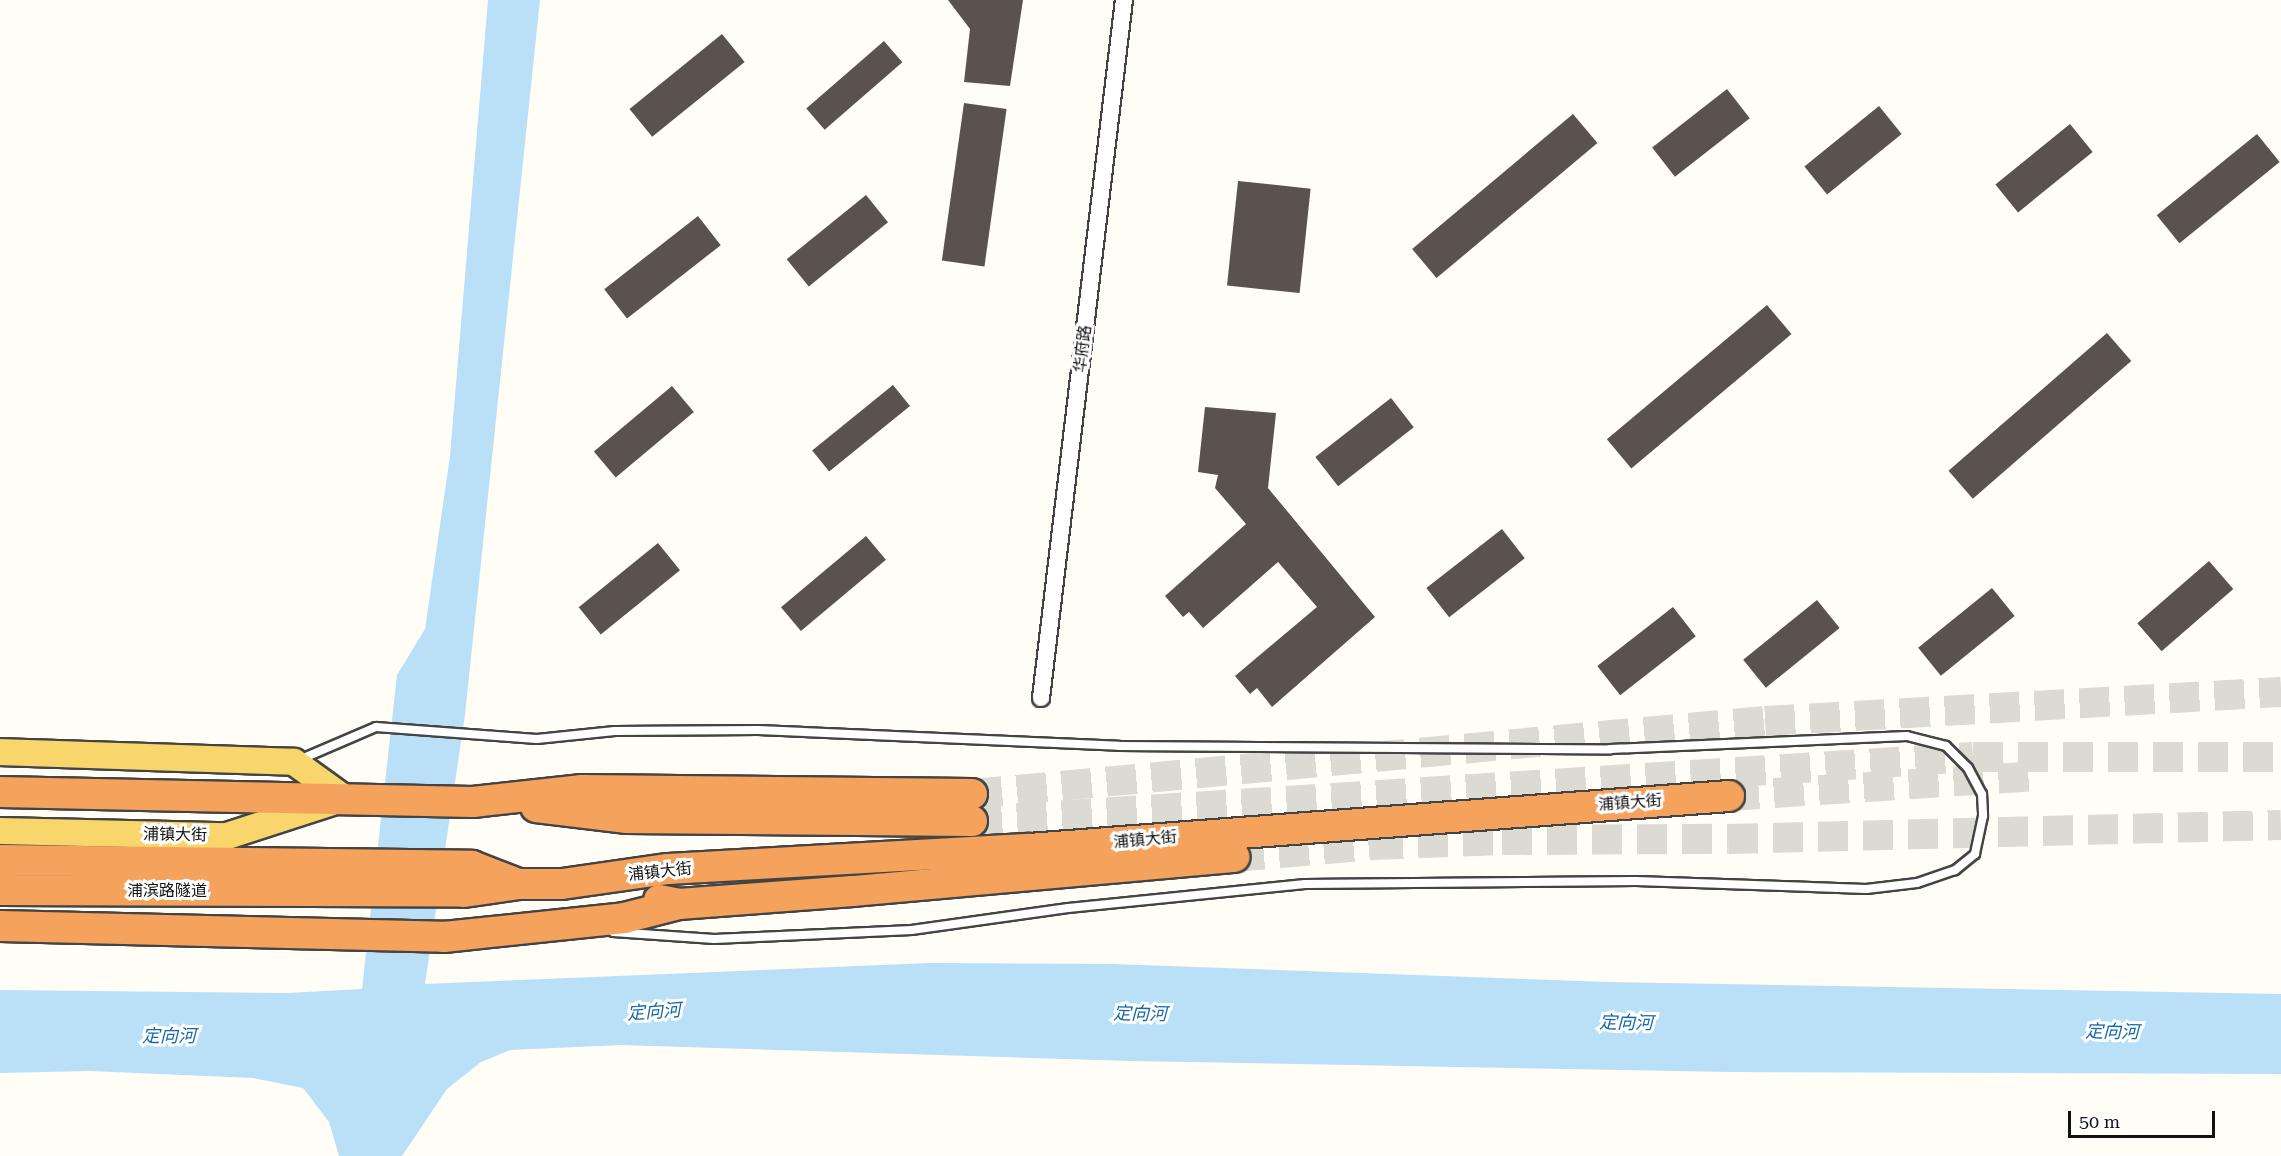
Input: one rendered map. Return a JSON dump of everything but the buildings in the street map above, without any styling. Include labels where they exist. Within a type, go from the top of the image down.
[{"type":"highway","name":"浦镇大街","points":[[0,792],[485,802],[582,790],[972,808]]},
{"type":"highway","name":"浦镇大街","points":[[333,891],[468,879],[519,884],[562,884],[668,869],[1029,849],[1729,796]]},
{"type":"highway","name":"浦镇大街","points":[[562,884],[679,904],[1234,857]]},
{"type":"highway","points":[[0,860],[350,864],[468,879]]},
{"type":"highway","name":"浦滨路隧道","points":[[0,890],[333,891]]},
{"type":"highway","points":[[0,926],[444,937],[624,918],[679,904]]},
{"type":"main road","points":[[0,752],[294,762],[344,798]]},
{"type":"main road","name":"浦镇大街","points":[[0,831],[227,836],[344,798]]},
{"type":"street","name":"华府路","points":[[1041,698],[1124,0]]},
{"type":"lane","points":[[294,762],[376,727],[537,739],[615,731],[758,730],[1119,746],[1610,749],[1907,736],[1946,746],[1968,768],[1982,794],[1983,816],[1975,854],[1955,870],[1917,883],[1866,889],[1636,881],[1305,884],[1068,908],[912,930],[714,939],[534,927]]},
{"type":"water","name":"定向河","points":[[488,0],[540,0],[465,715],[425,984],[929,963],[1114,964],[1607,982],[2281,994],[2281,1074],[1731,1072],[1131,1061],[621,1045],[510,1050],[481,1062],[447,1089],[402,1156],[339,1156],[329,1122],[303,1088],[253,1078],[90,1071],[0,1073],[0,990],[288,993],[362,989],[397,675],[425,629],[450,456]]},
{"type":"tunnel","points":[[972,794],[1765,721],[2281,692]]},
{"type":"tunnel","points":[[972,821],[1973,757],[2281,757]]},
{"type":"tunnel","points":[[1729,796],[2037,776]]},
{"type":"tunnel","points":[[1234,857],[1373,845],[1502,840],[1728,839],[2281,825]]}]
